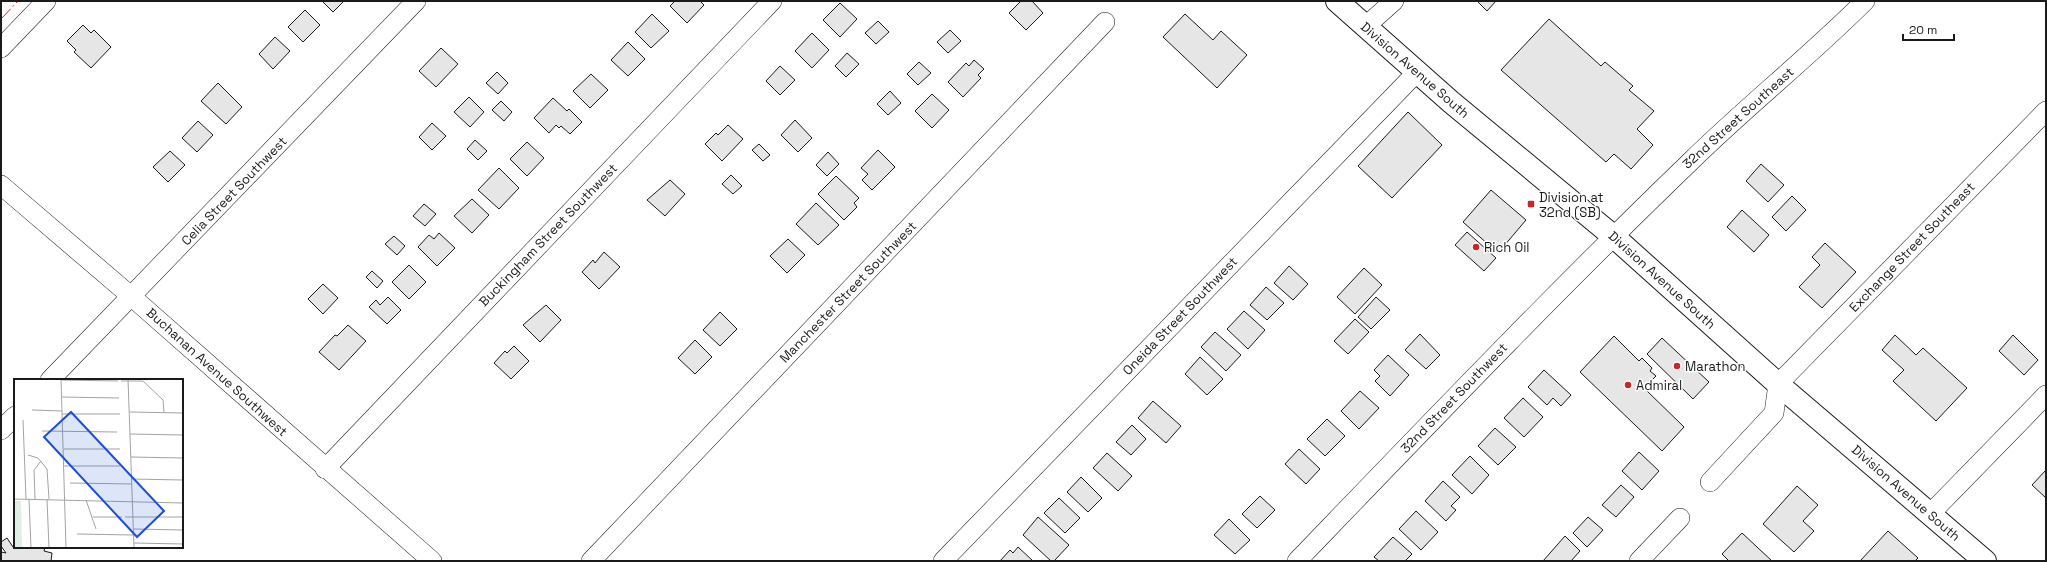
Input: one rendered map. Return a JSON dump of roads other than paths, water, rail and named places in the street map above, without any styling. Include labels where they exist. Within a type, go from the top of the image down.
[{"type":"main road","name":"Division Avenue South","points":[[1336,1],[1418,71],[1451,102],[1613,236],[1778,384],[1985,561]]},
{"type":"street","points":[[1,48],[46,1]]},
{"type":"street","name":"Celia Street Southwest","points":[[51,379],[132,297],[416,1]]},
{"type":"street","name":"Buckingham Street Southwest","points":[[325,469],[772,1]]},
{"type":"street","points":[[1366,26],[1394,1]]},
{"type":"street","name":"32nd Street Southeast","points":[[1613,236],[1700,152],[1827,39],[1865,1]]},
{"type":"street","name":"Manchester Street Southwest","points":[[591,561],[1105,22]]},
{"type":"street","name":"Oneida Street Southwest","points":[[942,561],[1418,71]]},
{"type":"street","name":"Exchange Street Southeast","points":[[1778,384],[2046,111]]},
{"type":"street","name":"Buchanan Avenue Southwest","points":[[1,185],[132,297],[325,469],[432,561]]},
{"type":"street","name":"32nd Street Southwest","points":[[1297,561],[1613,236]]},
{"type":"street","points":[[1710,482],[1774,413],[1778,384]]},
{"type":"street","points":[[1930,514],[2046,395]]},
{"type":"street","points":[[1,430],[14,417]]},
{"type":"street","points":[[1639,561],[1680,518]]},
{"type":"place","name":"Division at 32nd (SB)","points":[[1531,204]]},
{"type":"place","name":"Rich Oil","points":[[1476,247]]},
{"type":"place","name":"Marathon","points":[[1677,366]]},
{"type":"place","name":"Admiral","points":[[1628,385]]}]
